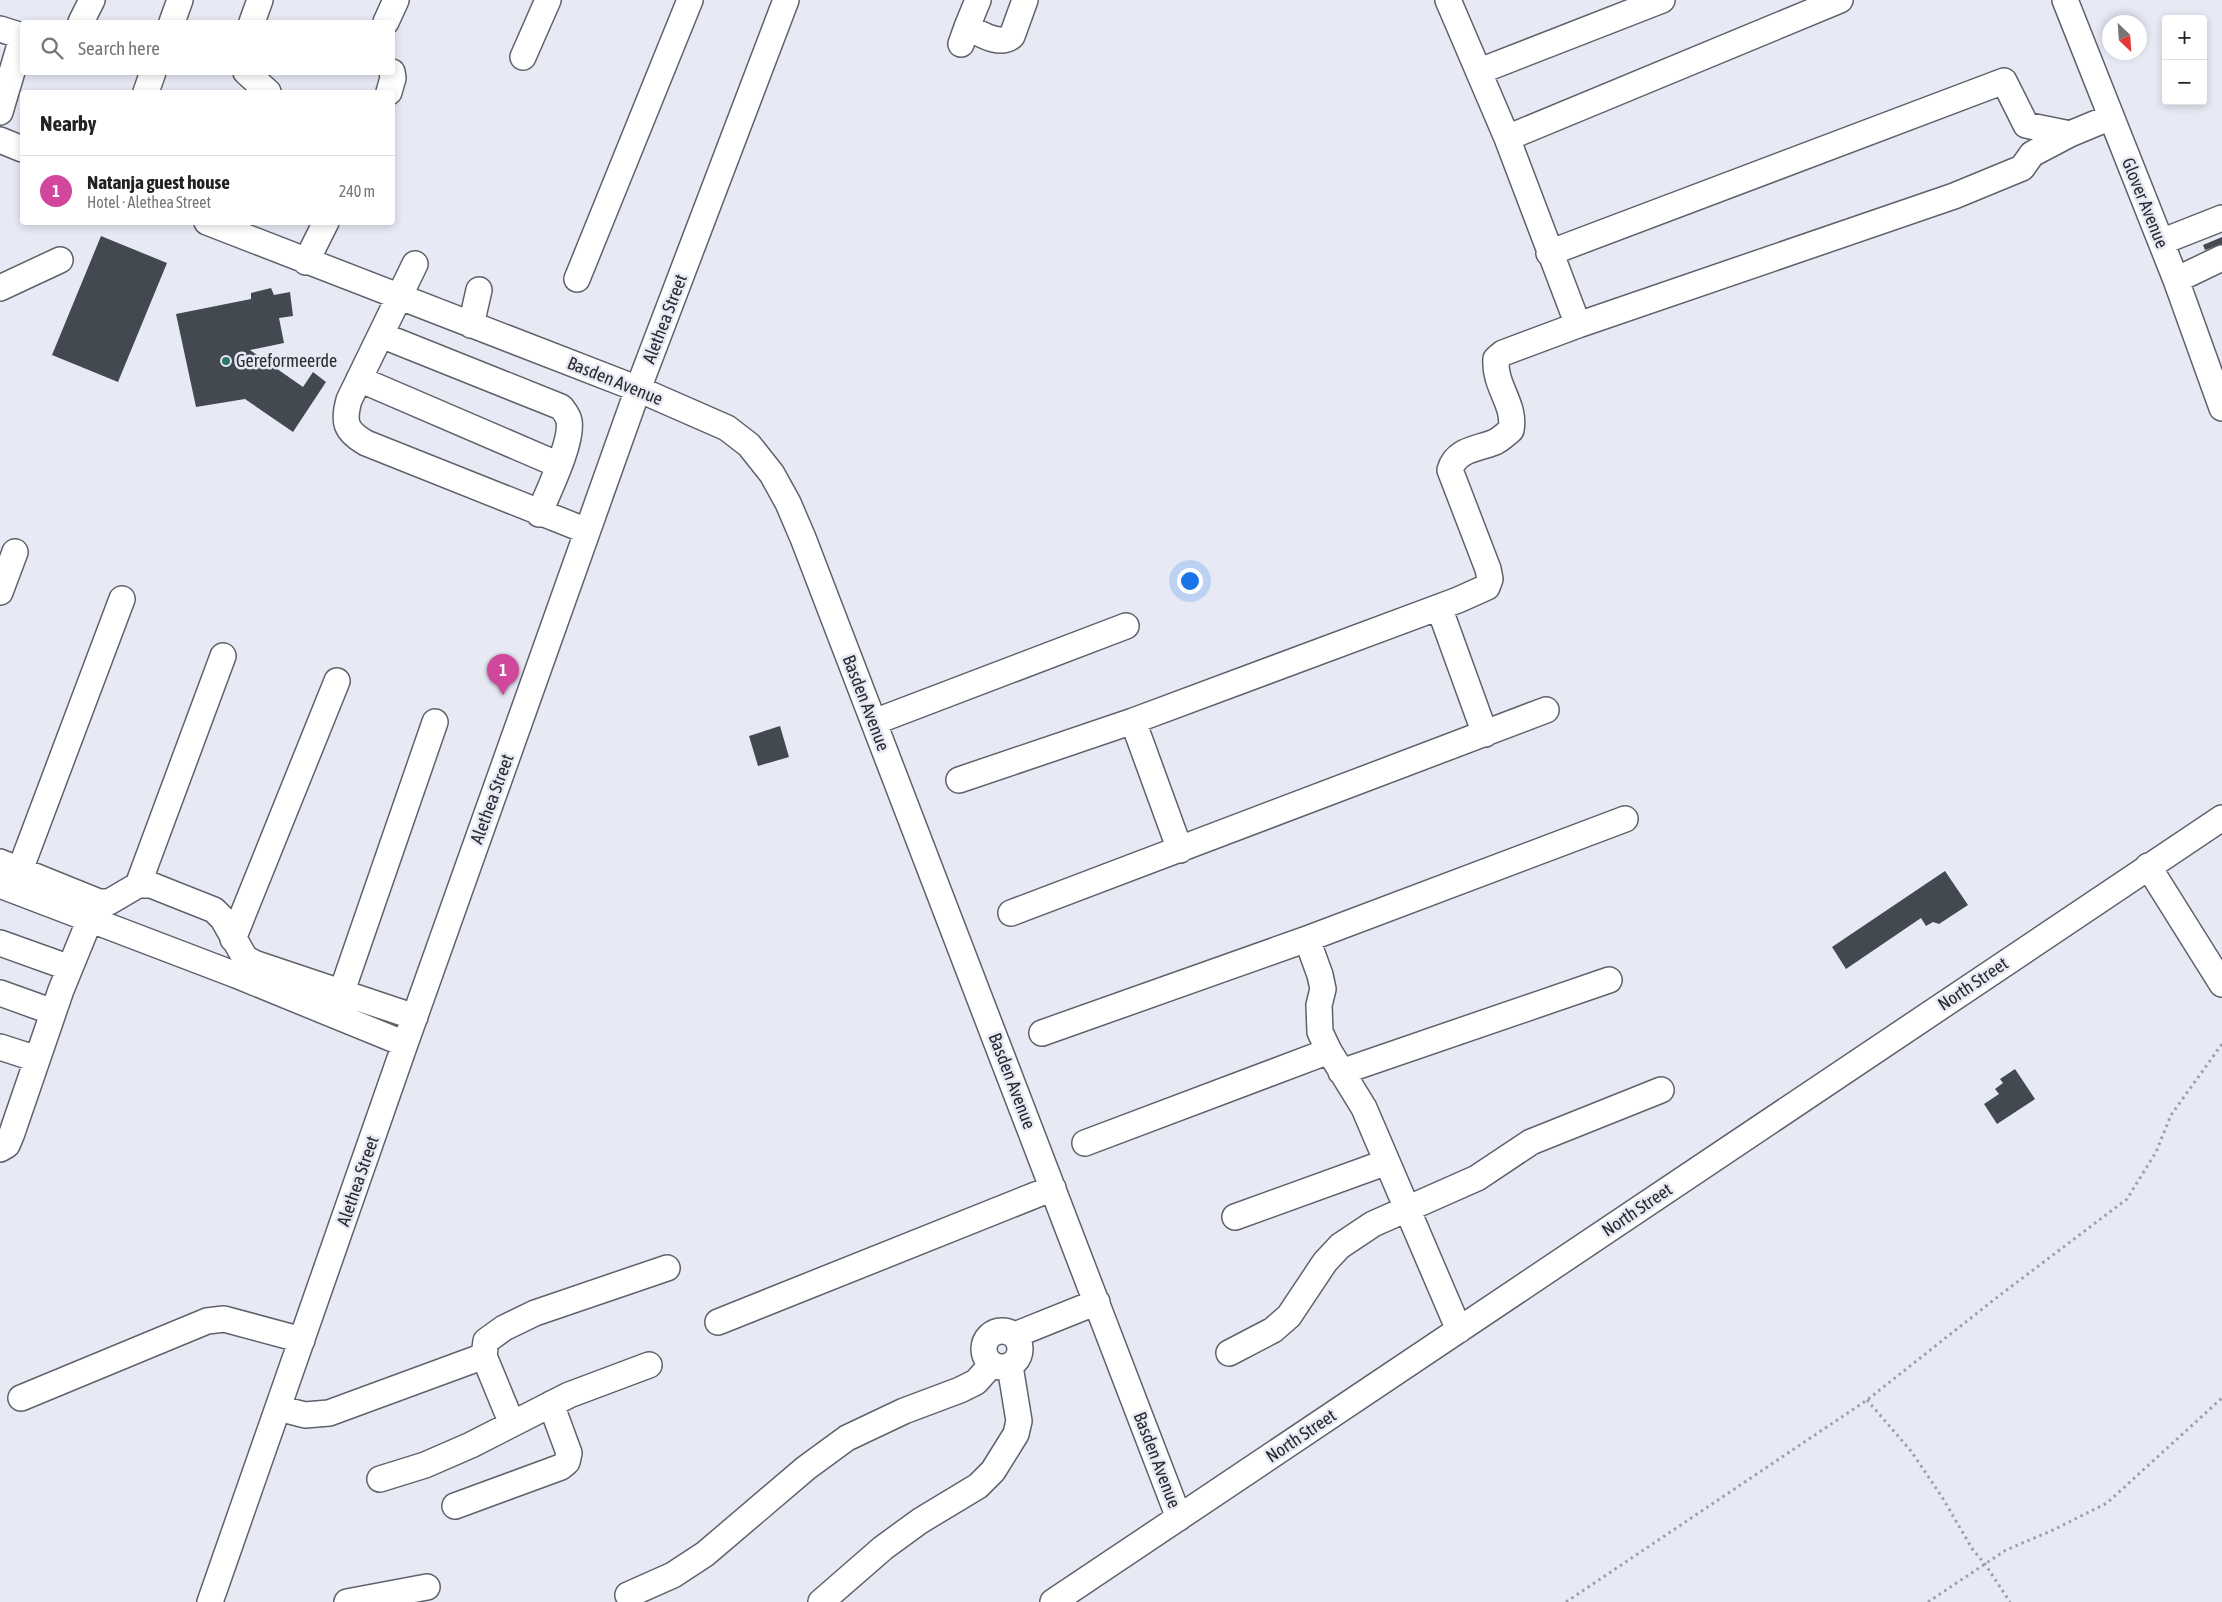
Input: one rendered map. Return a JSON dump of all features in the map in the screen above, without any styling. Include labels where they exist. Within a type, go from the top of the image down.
[{"type":"street","points":[[82,20],[92,0]]},
{"type":"street","points":[[173,20],[180,0]]},
{"type":"street","points":[[253,20],[260,0]]},
{"type":"street","points":[[387,20],[396,0]]},
{"type":"street","points":[[524,57],[548,0]]},
{"type":"street","points":[[577,279],[690,0]]},
{"type":"street","name":"Alethea Street","points":[[210,1602],[405,1044],[638,389],[786,0]]},
{"type":"street","points":[[978,0],[964,36],[1000,41],[1007,40],[1012,36],[1025,0]]},
{"type":"street","points":[[1448,0],[1480,71],[1507,138],[1549,253],[1578,325]]},
{"type":"street","points":[[1480,71],[1662,0]]},
{"type":"street","points":[[1507,138],[1840,0]]},
{"type":"street","name":"Glover Avenue","points":[[2065,0],[2176,280],[2222,408]]},
{"type":"street","points":[[0,29],[20,36]]},
{"type":"street","points":[[0,112],[20,44]]},
{"type":"street","points":[[147,90],[152,75]]},
{"type":"street","points":[[249,75],[266,90]]},
{"type":"street","points":[[390,90],[392,75]]},
{"type":"street","points":[[1549,253],[2004,81],[2026,125],[2070,134]]},
{"type":"street","points":[[959,780],[1133,721],[1439,607],[1486,587],[1490,579],[1488,569],[1450,470],[1453,460],[1461,454],[1498,441],[1511,430],[1513,418],[1496,378],[1496,359],[1503,353],[1578,325],[1954,196],[2022,168],[2032,154],[2070,134],[2111,117]]},
{"type":"street","points":[[0,140],[20,148]]},
{"type":"street","points":[[2161,242],[2222,218]]},
{"type":"street","name":"Basden Avenue","points":[[214,225],[638,389],[727,428],[749,445],[772,474],[788,504],[802,538],[874,722],[1179,1518]]},
{"type":"street","points":[[306,262],[324,225]]},
{"type":"street","points":[[2176,280],[2222,258]]},
{"type":"street","points":[[0,288],[60,260]]},
{"type":"street","points":[[415,264],[349,400],[345,414],[346,422],[355,436],[539,514],[587,531]]},
{"type":"street","points":[[471,325],[478,290]]},
{"type":"street","points":[[381,335],[561,407],[569,421],[569,431],[559,465],[539,514]]},
{"type":"street","points":[[359,379],[559,465]]},
{"type":"street","points":[[0,592],[15,552]]},
{"type":"street","points":[[122,599],[10,866],[99,902],[110,902],[138,886],[151,885],[214,910],[223,919],[245,958],[254,963],[415,1017]]},
{"type":"street","points":[[1439,607],[1485,734]]},
{"type":"street","points":[[874,722],[1126,626]]},
{"type":"street","points":[[138,886],[223,656]]},
{"type":"street","points":[[233,939],[337,680]]},
{"type":"street","points":[[1010,913],[1546,710]]},
{"type":"street","points":[[1133,721],[1180,850]]},
{"type":"street","points":[[342,991],[435,722]]},
{"type":"street","name":"North Street","points":[[1053,1602],[2222,818]]},
{"type":"street","points":[[1042,1033],[1307,939],[1625,819]]},
{"type":"street","points":[[2148,866],[2222,984]]},
{"type":"street","points":[[0,885],[236,974],[405,1044]]},
{"type":"street","points":[[0,1149],[7,1145],[10,1103],[37,1059],[53,1012],[90,919]]},
{"type":"street","points":[[1307,939],[1323,989],[1319,1005],[1320,1032],[1335,1062],[1364,1108],[1459,1330]]},
{"type":"street","points":[[0,943],[70,968]]},
{"type":"street","points":[[1085,1143],[1335,1062],[1609,980]]},
{"type":"street","points":[[0,993],[53,1012]]},
{"type":"street","points":[[0,1047],[37,1059]]},
{"type":"street","points":[[1229,1353],[1273,1330],[1289,1316],[1325,1262],[1340,1246],[1372,1224],[1477,1178],[1531,1142],[1661,1090]]},
{"type":"street","points":[[1235,1217],[1387,1162]]},
{"type":"street","points":[[718,1322],[1053,1188]]},
{"type":"street","points":[[512,1424],[484,1356],[486,1342],[504,1328],[535,1313],[667,1268]]},
{"type":"street","points":[[628,1595],[673,1575],[705,1554],[806,1468],[847,1438],[904,1410],[960,1390],[976,1382],[1009,1353],[1099,1309]]},
{"type":"street","points":[[21,1398],[206,1322],[224,1319],[302,1340]]},
{"type":"street","points":[[821,1602],[883,1548],[920,1521],[978,1486],[993,1471],[1016,1434],[1019,1420],[1009,1353]]},
{"type":"street","points":[[278,1408],[305,1415],[329,1413],[484,1356]]},
{"type":"street","points":[[380,1479],[432,1462],[471,1445],[550,1404],[649,1365]]},
{"type":"street","points":[[455,1506],[561,1467],[568,1462],[569,1453],[550,1404]]},
{"type":"street","points":[[347,1602],[427,1587]]},
{"type":"path","points":[[1566,1602],[1867,1400],[2000,1295],[2128,1199],[2156,1152],[2171,1115],[2222,1044]]},
{"type":"path","points":[[1928,1602],[2006,1550],[2053,1530],[2107,1503],[2222,1398]]},
{"type":"path","points":[[1867,1400],[1911,1452],[1942,1497],[1973,1550],[1985,1564],[2010,1602]]},
{"type":"building","points":[[101,236],[167,263],[118,382],[52,355]]},
{"type":"building","points":[[2222,237],[2222,244],[2205,250],[2203,245]]},
{"type":"building","name":"Gereformeerde","points":[[271,288],[274,295],[290,292],[293,316],[279,318],[284,343],[250,350],[303,387],[313,372],[326,382],[293,432],[245,399],[196,407],[176,314],[251,299],[251,293]]},
{"type":"building","points":[[780,726],[789,757],[758,766],[749,736]]},
{"type":"building","points":[[1945,871],[1968,905],[1939,924],[1933,922],[1926,926],[1921,918],[1846,969],[1832,947]]},
{"type":"building","points":[[2015,1069],[2035,1099],[1997,1124],[1984,1104],[1999,1094],[1995,1089],[2003,1083],[2000,1079]]},
{"type":"place","name":"Gereformeerde","points":[[226,361]]},
{"type":"place","name":"Natanja guest house","points":[[503,695]]}]
